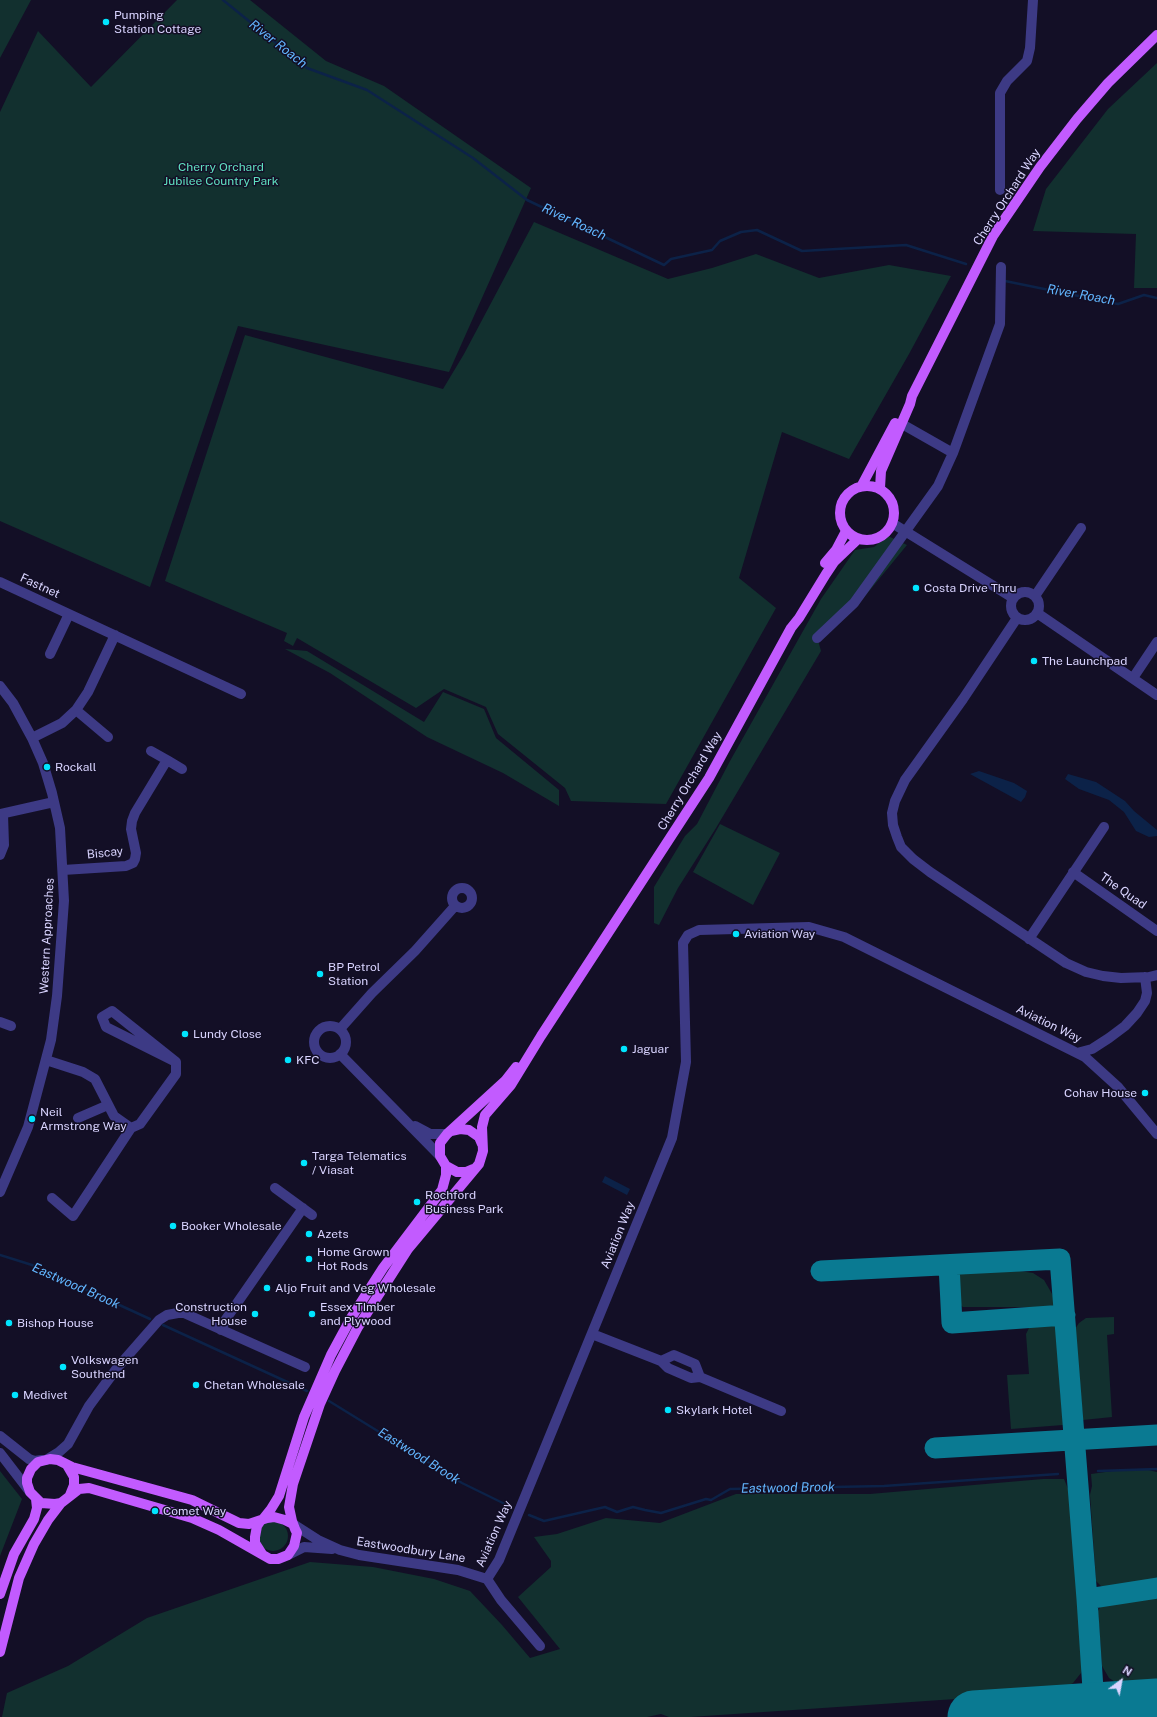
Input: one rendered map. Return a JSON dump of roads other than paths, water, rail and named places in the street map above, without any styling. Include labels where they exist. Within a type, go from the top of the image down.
[{"type":"main road","name":"Cherry Orchard Way","points":[[880,488],[881,471],[902,424],[912,396],[994,236],[1040,167],[1077,119],[1108,83],[1157,35]]},
{"type":"main road","name":"Cherry Orchard Way","points":[[862,485],[906,402],[912,396]]},
{"type":"main road","points":[[862,485],[871,485],[880,488],[887,493],[892,501],[894,510],[892,523],[884,535],[876,539],[858,539],[846,531],[840,519],[839,510],[846,494],[853,488],[862,485]]},
{"type":"main road","points":[[791,628],[804,597],[819,572],[836,550],[846,531]]},
{"type":"main road","name":"Cherry Orchard Way","points":[[293,1524],[289,1507],[293,1484],[320,1404],[335,1371],[358,1328],[399,1262],[482,1158],[482,1127],[485,1115],[511,1085],[541,1036],[709,778],[791,628],[799,618],[834,562],[858,539]]},
{"type":"main road","name":"Cherry Orchard Way","points":[[440,1156],[440,1143],[505,1081],[541,1036]]},
{"type":"main road","points":[[449,1133],[460,1129],[469,1130],[479,1137],[483,1146]]},
{"type":"main road","points":[[440,1156],[450,1170],[462,1173],[475,1168]]},
{"type":"main road","points":[[266,1557],[258,1549],[255,1543],[255,1530],[271,1510],[279,1496],[304,1417],[331,1355],[351,1318],[383,1268],[442,1190],[446,1175],[446,1166]]},
{"type":"main road","points":[[0,1594],[14,1554],[34,1519],[37,1508],[27,1483],[29,1474],[34,1465],[44,1460]]},
{"type":"main road","name":"Eastwoodbury Lane","points":[[44,1460],[58,1460],[67,1465],[192,1500],[239,1523],[249,1524],[270,1517],[280,1518],[293,1524]]},
{"type":"main road","points":[[67,1465],[74,1477],[74,1485],[70,1495]]},
{"type":"main road","points":[[0,1652],[19,1578],[34,1544],[48,1520],[61,1502],[79,1489],[89,1488],[192,1518],[219,1530],[266,1557]]},
{"type":"main road","points":[[33,1496],[49,1505],[61,1502]]},
{"type":"main road","points":[[288,1555],[296,1540],[297,1533],[293,1524]]},
{"type":"main road","name":"Eastwoodbury Lane","points":[[266,1557],[278,1559],[288,1555]]},
{"type":"street","points":[[1000,190],[1000,93],[1007,81],[1027,61],[1030,48],[1033,0]]},
{"type":"street","points":[[817,638],[854,603],[938,486],[953,453],[1000,324],[1002,267]]},
{"type":"street","points":[[902,424],[953,453]]},
{"type":"street","points":[[892,523],[1014,598]]},
{"type":"street","points":[[1035,596],[1081,528]]},
{"type":"street","name":"Fastnet","points":[[0,582],[115,635]]},
{"type":"street","points":[[1026,592],[1035,596],[1039,604],[1037,614],[1031,619],[1026,620],[1017,618],[1011,607],[1014,598],[1021,593],[1026,592]]},
{"type":"street","name":"Fastnet","points":[[50,654],[69,614]]},
{"type":"street","points":[[1037,614],[1157,695]]},
{"type":"street","points":[[1017,618],[963,699],[905,780],[895,801],[892,813],[893,824],[897,837],[901,847],[913,859],[1066,963],[1086,972],[1109,977],[1145,978],[1157,975]]},
{"type":"street","points":[[32,738],[62,723],[76,710],[88,692],[115,635],[241,694]]},
{"type":"street","points":[[1133,678],[1157,642]]},
{"type":"street","name":"Western Approaches","points":[[0,686],[13,703],[32,738],[43,764],[60,828],[63,870],[63,930],[58,996],[46,1060],[28,1127],[3,1180],[0,1192]]},
{"type":"street","points":[[76,710],[108,737]]},
{"type":"street","points":[[151,751],[182,769]]},
{"type":"street","name":"Biscay","points":[[63,870],[119,867],[133,863],[136,856],[131,829],[134,817],[167,760]]},
{"type":"street","points":[[0,855],[4,845],[1,814],[54,802]]},
{"type":"street","points":[[1029,939],[1104,827]]},
{"type":"street","name":"The Quad","points":[[1073,872],[1157,931]]},
{"type":"street","points":[[340,1029],[372,993],[415,951],[455,906]]},
{"type":"street","name":"Aviation Way","points":[[487,1579],[499,1560],[672,1138],[686,1062],[684,943],[688,935],[700,930],[809,927],[844,937],[1085,1057],[1118,1087],[1157,1134]]},
{"type":"street","points":[[1077,1053],[1092,1049],[1109,1038],[1125,1026],[1137,1013],[1145,1001],[1147,993],[1145,978]]},
{"type":"street","points":[[112,1011],[176,1062],[106,1027],[102,1017],[112,1011]]},
{"type":"street","points":[[0,1022],[12,1026]]},
{"type":"street","points":[[331,1026],[340,1029],[346,1042],[340,1054],[336,1057],[326,1057],[318,1052],[314,1043],[316,1034],[322,1028],[331,1026]]},
{"type":"street","points":[[340,1054],[440,1156]]},
{"type":"street","points":[[46,1060],[90,1075],[98,1084],[114,1116],[131,1128]]},
{"type":"street","points":[[52,1198],[72,1216],[131,1128],[140,1124],[176,1074],[176,1062]]},
{"type":"street","points":[[78,1118],[108,1105]]},
{"type":"street","points":[[406,1121],[430,1134],[449,1133]]},
{"type":"street","points":[[275,1188],[312,1215]]},
{"type":"street","points":[[222,1330],[226,1319],[303,1208]]},
{"type":"street","points":[[67,1465],[66,1459],[68,1444],[88,1406],[117,1368],[156,1323],[167,1316],[178,1312],[184,1313],[305,1367]]},
{"type":"street","points":[[592,1334],[661,1361],[668,1368],[691,1378],[700,1377],[781,1411]]},
{"type":"street","points":[[661,1361],[674,1355],[695,1364],[700,1377]]},
{"type":"street","name":"Eastwoodbury Lane","points":[[0,1436],[29,1459],[34,1461],[44,1460]]},
{"type":"street","points":[[44,1460],[59,1452],[68,1444]]},
{"type":"street","points":[[0,1453],[33,1496]]},
{"type":"street","name":"Eastwoodbury Lane","points":[[293,1524],[318,1540],[340,1550],[359,1555],[458,1570],[487,1579]]},
{"type":"street","name":"Eastwoodbury Lane","points":[[288,1555],[304,1547],[340,1550]]},
{"type":"street","points":[[487,1579],[501,1600],[540,1646]]},
{"type":"water","points":[[979,771],[1014,783],[1027,791],[1025,797],[1021,802],[970,774]]},
{"type":"water","points":[[1068,774],[1096,782],[1125,801],[1134,811],[1157,830],[1157,836],[1149,837],[1136,831],[1124,812],[1109,800],[1079,789],[1065,779]]},
{"type":"water","points":[[605,1176],[630,1189],[627,1195],[602,1182]]},
{"type":"waterway","name":"River Roach","points":[[223,0],[307,68],[367,90],[473,158],[527,200],[664,265],[671,259],[712,250],[720,241],[741,232],[757,230],[802,251],[906,245],[966,264]]},
{"type":"waterway","name":"River Roach","points":[[1005,281],[1118,304],[1144,295],[1157,298]]},
{"type":"waterway","name":"Eastwood Brook","points":[[0,1255],[32,1265],[150,1319]]},
{"type":"waterway","name":"Eastwood Brook","points":[[163,1325],[307,1391]]},
{"type":"waterway","name":"Eastwood Brook","points":[[329,1401],[462,1483],[511,1507]]},
{"type":"waterway","name":"Eastwood Brook","points":[[1098,1471],[1157,1469]]},
{"type":"waterway","name":"Eastwood Brook","points":[[529,1515],[544,1521],[605,1507],[617,1512],[633,1507],[661,1513],[706,1499],[711,1500],[730,1489],[884,1486],[1058,1474]]},
{"type":"place","name":"Pumping Station Cottage","points":[[106,22]]},
{"type":"place","name":"Costa Drive Thru","points":[[916,588]]},
{"type":"place","name":"The Launchpad","points":[[1034,661]]},
{"type":"place","name":"Rockall","points":[[47,767]]},
{"type":"place","name":"Aviation Way","points":[[736,934]]},
{"type":"place","name":"BP Petrol Station","points":[[320,974]]},
{"type":"place","name":"Lundy Close","points":[[185,1034]]},
{"type":"place","name":"Jaguar","points":[[624,1049]]},
{"type":"place","name":"KFC","points":[[288,1060]]},
{"type":"place","name":"Cohav House","points":[[1145,1093]]},
{"type":"place","name":"Neil Armstrong Way","points":[[32,1119]]},
{"type":"place","name":"Targa Telematics / Viasat","points":[[304,1163]]},
{"type":"place","name":"Rochford Business Park","points":[[417,1202]]},
{"type":"place","name":"Booker Wholesale","points":[[173,1226]]},
{"type":"place","name":"Azets","points":[[309,1234]]},
{"type":"place","name":"Home Grown Hot Rods","points":[[309,1259]]},
{"type":"place","name":"Aljo Fruit and Veg Wholesale","points":[[267,1288]]},
{"type":"place","name":"Construction House","points":[[255,1314]]},
{"type":"place","name":"Essex TImber and Plywood","points":[[312,1314]]},
{"type":"place","name":"Bishop House","points":[[9,1323]]},
{"type":"place","name":"Volkswagen Southend","points":[[63,1367]]},
{"type":"place","name":"Chetan Wholesale","points":[[196,1385]]},
{"type":"place","name":"Medivet","points":[[15,1395]]},
{"type":"place","name":"Skylark Hotel","points":[[668,1410]]},
{"type":"place","name":"Comet Way","points":[[155,1511]]},
{"type":"park label","name":"Cherry Orchard Jubilee Country Park","points":[[221,174]]}]
